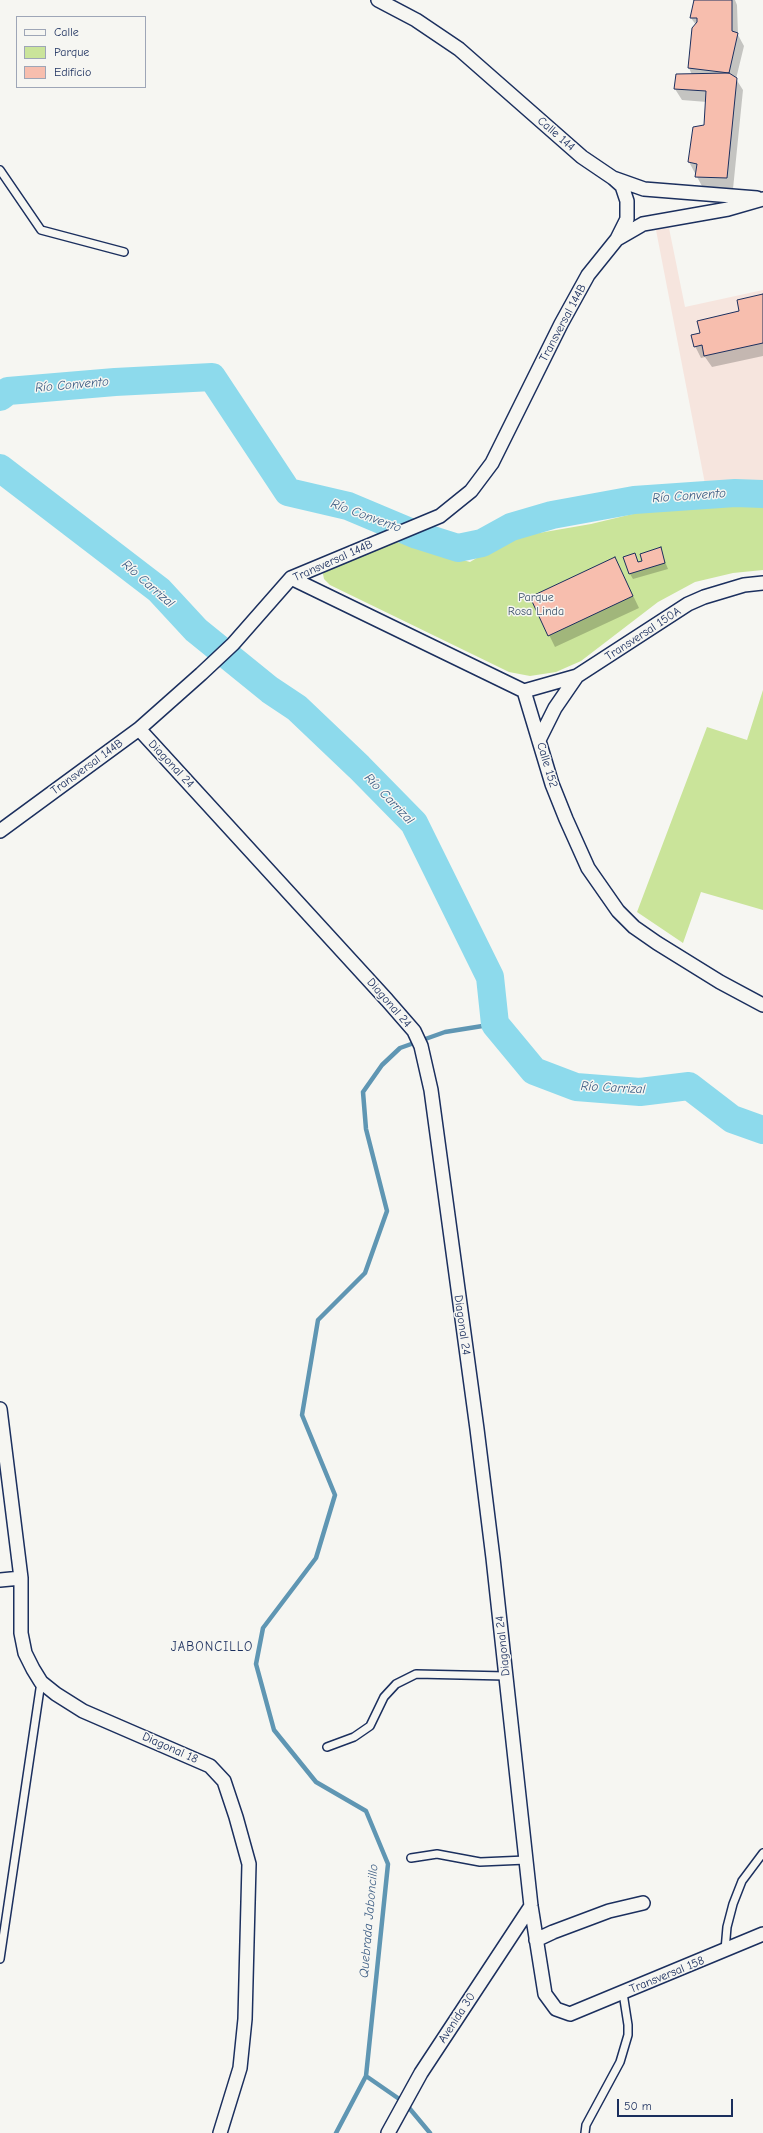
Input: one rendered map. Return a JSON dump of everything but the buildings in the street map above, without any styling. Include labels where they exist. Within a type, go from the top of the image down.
[{"type":"street","name":"Calle 144","points":[[378,0],[416,20],[459,49],[582,157],[613,178],[644,189],[763,199]]},
{"type":"street","points":[[613,178],[622,186],[627,201],[627,219],[617,239]]},
{"type":"street","name":"Transversal 144B","points":[[0,831],[139,729],[202,674],[233,644],[291,578],[390,535],[440,516],[471,491],[492,463],[561,324],[588,275],[617,239],[643,224],[728,209],[763,199]]},
{"type":"street","points":[[291,578],[524,691]]},
{"type":"street","name":"Transversal 150A","points":[[524,691],[577,676],[688,604],[722,591],[744,585],[763,583]]},
{"type":"street","points":[[539,740],[555,708],[577,676]]},
{"type":"street","name":"Calle 152","points":[[524,691],[552,784],[588,868],[618,912],[634,927],[657,943],[720,982],[763,1005]]},
{"type":"street","name":"Diagonal 24","points":[[139,729],[387,1000],[414,1032],[421,1046],[431,1090],[477,1429],[536,1940],[545,1994],[556,2008],[570,2014]]},
{"type":"street","name":"Diagonal 18","points":[[0,1409],[21,1578],[21,1633],[25,1653],[41,1682],[56,1694],[83,1711],[210,1766],[224,1781],[249,1864],[245,2019],[240,2068],[220,2133]]},
{"type":"street","points":[[0,1580],[21,1578]]},
{"type":"street","points":[[536,1940],[610,1911],[643,1903]]},
{"type":"street","name":"Avenida 30","points":[[388,2133],[421,2073],[531,1906]]},
{"type":"street","name":"Transversal 158","points":[[570,2014],[763,1934]]},
{"type":"lane","points":[[0,170],[41,230],[124,252]]},
{"type":"lane","points":[[327,1747],[354,1737],[370,1726],[384,1697],[396,1684],[416,1674],[506,1676]]},
{"type":"lane","points":[[0,1959],[41,1682]]},
{"type":"lane","points":[[725,1950],[727,1927],[733,1904],[742,1881],[763,1853]]},
{"type":"lane","points":[[411,1858],[437,1854],[480,1862],[526,1860]]},
{"type":"lane","points":[[585,2133],[586,2125],[620,2062],[628,2035],[628,2025],[622,1993]]},
{"type":"shaded area","points":[[669,228],[685,307],[763,290],[763,485],[706,489],[656,230]]},
{"type":"green space","name":"Parque Rosa Linda","points":[[744,502],[763,505],[763,570],[733,573],[695,582],[658,602],[581,661],[556,672],[530,676],[509,672],[330,585],[324,579],[323,574],[324,570],[330,566],[397,542],[470,562],[510,538],[591,524],[666,506]]},
{"type":"green space","points":[[763,690],[763,910],[701,892],[683,943],[637,912],[707,727],[747,740]]},
{"type":"waterway","name":"Río Convento","points":[[0,397],[8,391],[115,382],[212,377],[288,492],[348,506],[417,535],[458,548],[482,543],[511,527],[552,515],[634,500],[735,493],[763,494]]},
{"type":"waterway","name":"Río Carrizal","points":[[0,468],[159,590],[196,630],[270,690],[297,708],[359,767],[414,823],[490,977],[495,1024],[534,1071],[576,1087],[640,1092],[689,1086],[732,1119],[763,1130]]},
{"type":"waterway","name":"Quebrada Jaboncillo","points":[[336,2133],[366,2076],[388,1864],[366,1811],[316,1782],[274,1730],[256,1664],[263,1628],[316,1558],[335,1495],[302,1415],[318,1320],[365,1273],[387,1211],[366,1129],[363,1092],[382,1065],[400,1048],[445,1032],[495,1024]]},
{"type":"waterway","name":"Quebrada Jaboncillo","points":[[366,2076],[405,2103],[430,2133]]},
{"type":"district","name":"JABONCILLO","points":[[212,1647]]}]
